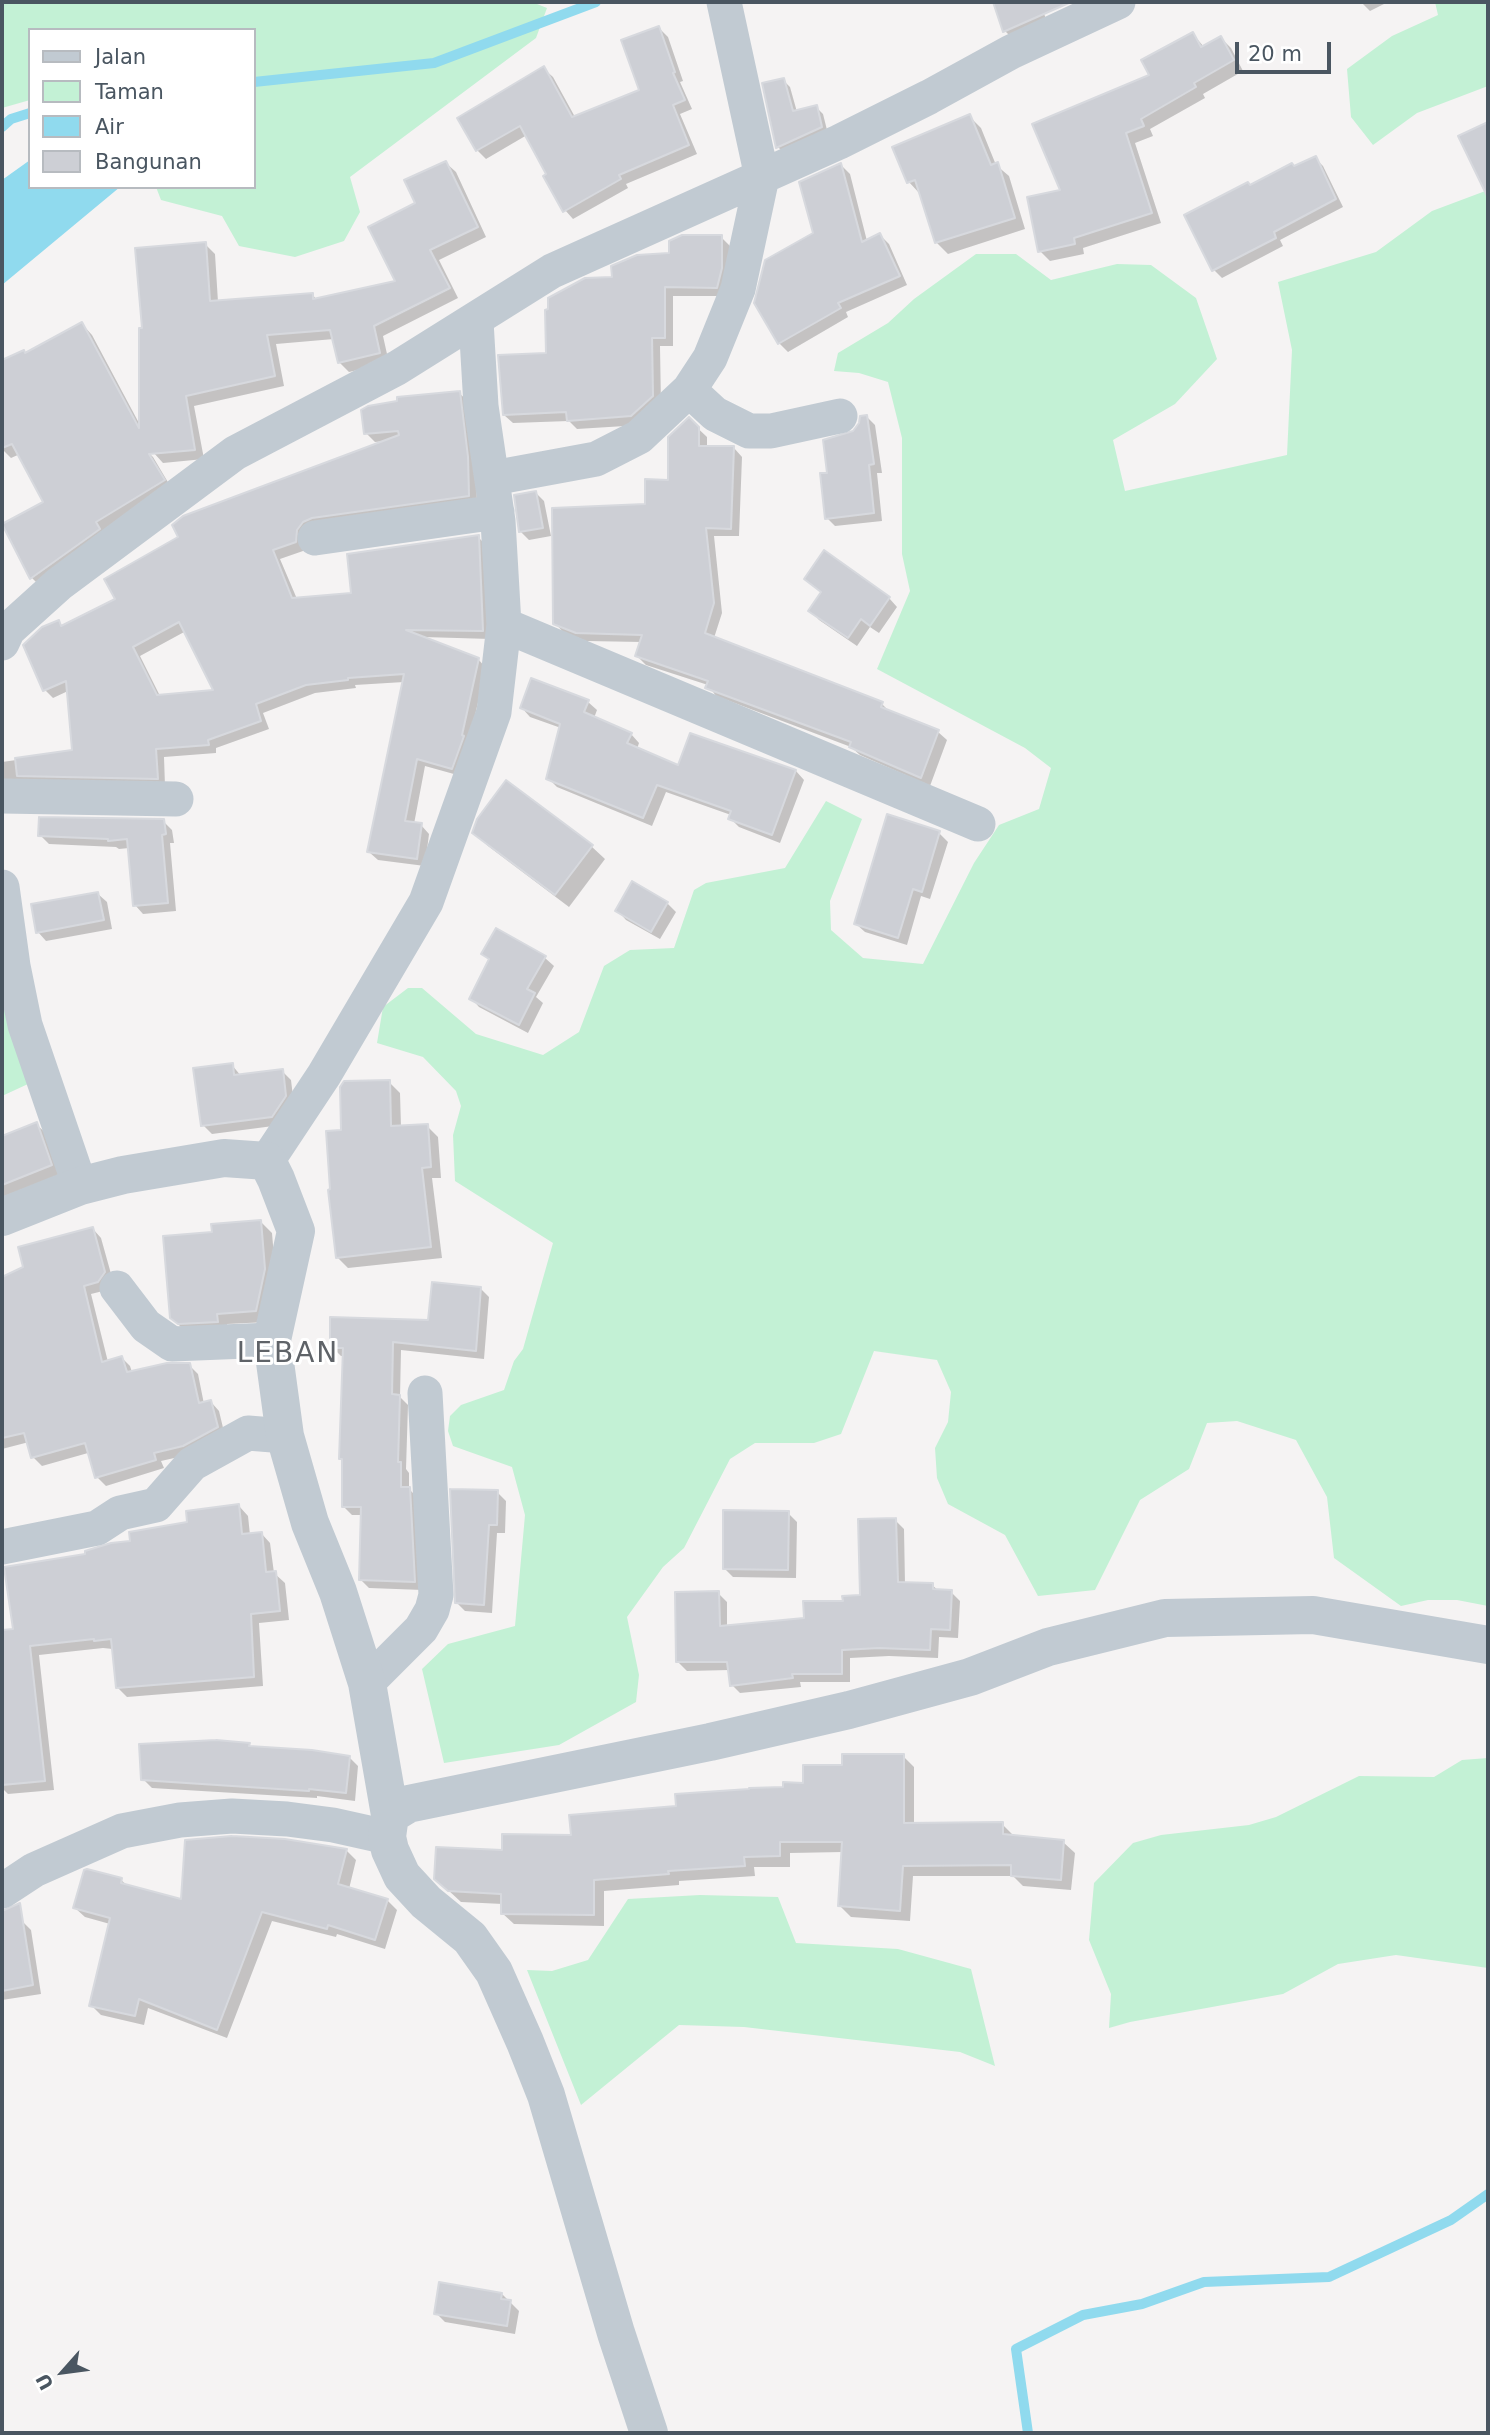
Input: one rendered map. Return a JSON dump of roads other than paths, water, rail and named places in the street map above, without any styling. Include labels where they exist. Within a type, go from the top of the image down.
[{"type":"street","points":[[4,625],[235,453],[397,368],[552,271],[850,137],[1011,52],[1118,2]]},
{"type":"street","points":[[493,478],[596,458],[639,437],[689,390],[710,358],[738,289],[762,177],[725,6]]},
{"type":"street","points":[[267,1161],[324,1075],[426,902],[494,712],[504,625],[497,512],[481,406],[476,321]]},
{"type":"street","points":[[689,390],[715,414],[749,431],[771,431],[840,416]]},
{"type":"street","points":[[315,538],[497,512]]},
{"type":"street","points":[[504,625],[978,824]]},
{"type":"street","points":[[2,796],[176,799]]},
{"type":"street","points":[[2,887],[13,966],[25,1025],[80,1186]]},
{"type":"street","points":[[2,1217],[80,1186],[123,1175],[224,1158],[267,1161]]},
{"type":"street","points":[[267,1161],[296,1231],[272,1340],[285,1436],[310,1523],[338,1591],[367,1683],[390,1850],[402,1876],[426,1902],[470,1938],[499,1983],[546,2095],[616,2333],[649,2433]]},
{"type":"street","points":[[117,1289],[146,1326],[172,1344],[272,1340]]},
{"type":"street","points":[[367,1683],[421,1629],[432,1610],[436,1595],[425,1393]]},
{"type":"street","points":[[2,1547],[97,1528],[120,1513],[156,1505],[192,1464],[248,1433],[285,1436]]},
{"type":"street","points":[[2,1891],[34,1870],[122,1831],[180,1820],[232,1816],[333,1825],[388,1826],[408,1804],[710,1742],[849,1710],[970,1677],[1048,1647],[1165,1618],[1313,1615],[1488,1645]]},
{"type":"water","points":[[28,161],[28,189],[118,189],[2,285],[2,180]]},
{"type":"waterway","points":[[256,82],[434,63],[596,2]]},
{"type":"waterway","points":[[2,127],[11,119],[28,114]]},
{"type":"waterway","points":[[1028,2433],[1016,2349],[1083,2315],[1142,2304],[1204,2282],[1329,2277],[1451,2220],[1488,2194]]},
{"type":"district","name":"LEBAN","points":[[288,1355]]}]
